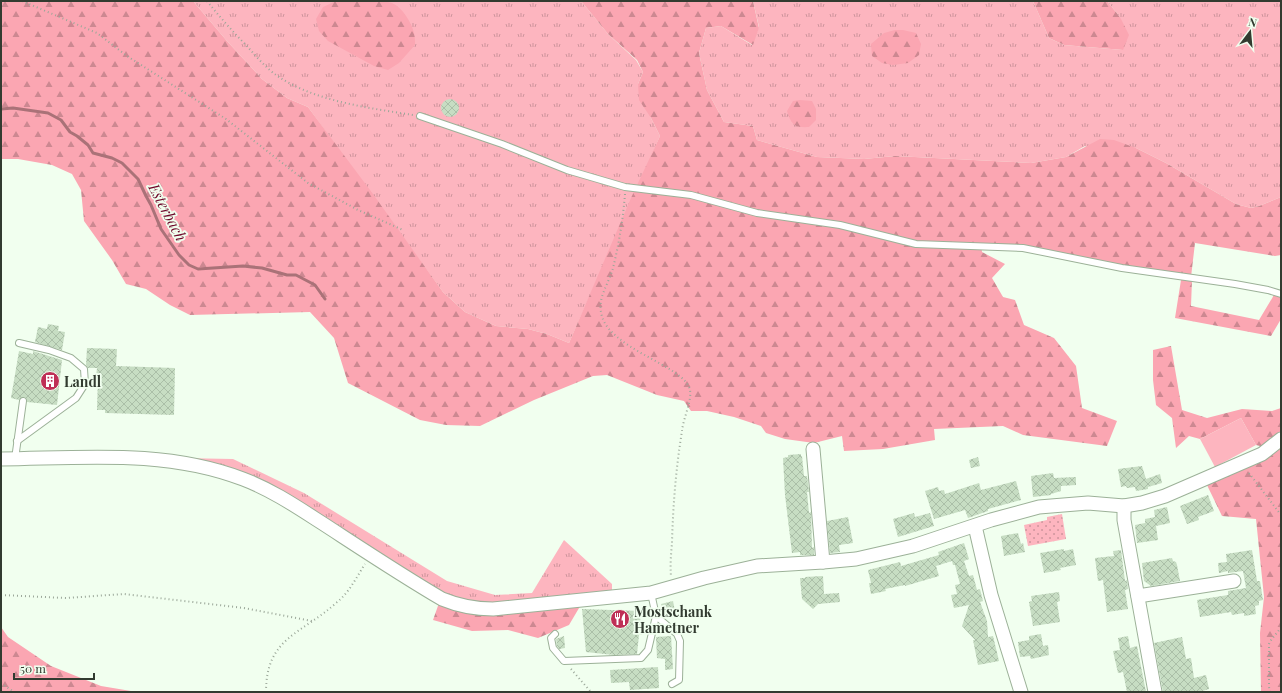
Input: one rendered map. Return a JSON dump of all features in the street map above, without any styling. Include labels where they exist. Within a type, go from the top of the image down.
[{"type":"street","points":[[1,459],[153,458],[200,466],[244,479],[286,500],[442,599],[456,605],[476,609],[512,608],[652,593],[704,578],[757,566],[856,559],[886,553],[918,544],[991,520],[1039,507],[1088,502],[1124,506],[1142,503],[1165,496],[1262,454],[1281,439]]},
{"type":"street","points":[[813,449],[823,562]]},
{"type":"street","points":[[1124,506],[1124,520],[1155,692]]},
{"type":"street","points":[[975,526],[991,596],[1021,692]]},
{"type":"street","points":[[1138,596],[1234,581]]},
{"type":"lane","points":[[420,116],[496,142],[567,170],[625,187],[691,195],[757,213],[840,225],[916,244],[1023,248],[1122,268],[1235,284],[1281,294]]},
{"type":"lane","points":[[17,441],[76,398],[85,384],[84,369],[71,358],[49,350],[19,343]]},
{"type":"lane","points":[[15,459],[22,401]]},
{"type":"lane","points":[[555,634],[551,638],[553,648],[564,661],[641,658],[648,650],[656,616],[652,593]]},
{"type":"lane","points":[[656,616],[677,634],[680,640],[679,680],[672,684]]},
{"type":"path","points":[[22,1],[97,33],[127,56],[226,118],[308,183],[358,210],[403,230]]},
{"type":"path","points":[[207,1],[255,56],[276,75],[294,85],[324,98],[349,104],[420,116]]},
{"type":"path","points":[[625,187],[619,244],[612,271],[601,300],[600,311],[603,321],[611,332],[627,345],[686,382],[690,394],[683,422],[676,476],[672,527],[671,574],[673,588]]},
{"type":"path","points":[[1243,462],[1258,485],[1281,515]]},
{"type":"path","points":[[266,692],[266,678],[273,655],[286,639],[336,603],[351,587],[370,554]]},
{"type":"path","points":[[1,595],[66,598],[124,594],[244,608],[312,621]]},
{"type":"path","points":[[1270,692],[1269,644],[1281,628]]},
{"type":"path","points":[[564,661],[590,692]]},
{"type":"path","points":[[1,683],[14,692]]},
{"type":"path","points":[[43,692],[63,692]]},
{"type":"green space","points":[[1,1],[193,1],[262,79],[287,98],[308,107],[373,194],[443,292],[465,312],[496,326],[528,329],[547,334],[569,343],[631,198],[660,136],[651,118],[639,100],[638,84],[643,72],[637,60],[608,34],[581,1],[753,1],[759,28],[753,45],[721,26],[706,28],[699,53],[707,90],[724,122],[753,126],[757,140],[817,157],[864,159],[895,156],[1031,163],[1066,157],[1100,139],[1114,140],[1136,148],[1166,163],[1236,204],[1251,208],[1281,197],[1281,255],[1275,256],[1195,243],[1191,277],[1032,250],[981,245],[982,252],[1005,264],[992,278],[1003,297],[1015,300],[1024,325],[1054,338],[1076,366],[1082,408],[1117,421],[1107,446],[1023,435],[1003,426],[934,429],[935,440],[883,449],[844,451],[842,436],[814,443],[785,439],[766,433],[761,426],[734,417],[707,411],[691,411],[684,401],[657,395],[607,375],[593,376],[534,400],[480,426],[446,425],[420,420],[348,383],[334,338],[310,312],[190,315],[170,305],[146,289],[126,284],[112,260],[84,221],[81,190],[72,174],[52,165],[18,159],[1,159]]},
{"type":"green space","points":[[193,1],[581,1],[608,34],[636,60],[643,72],[638,84],[651,118],[660,136],[569,343],[547,334],[528,329],[496,326],[465,312],[443,292],[308,107],[287,98],[262,79]]},
{"type":"green space","points":[[336,1],[380,1],[396,5],[406,16],[413,29],[415,45],[399,63],[388,70],[374,66],[328,41],[319,31],[316,19],[323,7]]},
{"type":"green space","points":[[753,1],[1033,1],[1049,38],[1064,45],[1123,50],[1120,17],[1107,1],[1281,1],[1281,197],[1251,208],[1236,204],[1166,163],[1136,148],[1085,146],[1066,157],[1031,163],[895,156],[864,159],[817,157],[757,140],[753,126],[724,122],[707,90],[699,53],[706,28],[721,26],[752,45],[759,27]]},
{"type":"green space","points":[[1033,1],[1107,1],[1120,17],[1129,35],[1123,50],[1064,45],[1049,38]]},
{"type":"green space","points":[[895,30],[916,33],[921,44],[919,55],[908,63],[893,65],[882,63],[872,56],[871,44],[884,33]]},
{"type":"green space","points":[[793,101],[812,101],[816,109],[816,120],[809,127],[797,126],[792,122],[788,115],[787,111]]},
{"type":"green space","points":[[1181,280],[1192,280],[1191,306],[1259,320],[1274,295],[1281,297],[1281,319],[1271,336],[1175,318]]},
{"type":"green space","points":[[1171,346],[1182,410],[1207,418],[1242,409],[1272,411],[1281,408],[1281,433],[1264,447],[1256,445],[1241,418],[1200,439],[1189,436],[1176,448],[1172,418],[1156,405],[1153,380],[1153,350]]},
{"type":"green space","points":[[1241,418],[1256,445],[1215,467],[1200,439]]},
{"type":"green space","points":[[1281,447],[1281,692],[1261,692],[1260,633],[1264,597],[1256,519],[1222,516],[1206,483]]},
{"type":"green space","points":[[180,458],[233,459],[304,493],[447,581],[495,595],[532,593],[564,540],[612,584],[612,592],[481,607],[436,591],[323,518]]},
{"type":"green space","points":[[1062,514],[1066,539],[1028,546],[1024,525],[1047,520],[1047,517]]},
{"type":"green space","points":[[439,603],[460,612],[490,613],[582,603],[569,625],[538,638],[508,630],[472,631],[433,620]]},
{"type":"green space","points":[[1,627],[8,637],[51,666],[101,686],[137,692],[1,692]]},
{"type":"building","points":[[446,99],[454,99],[459,104],[457,115],[454,117],[446,117],[441,112],[441,104]]},
{"type":"building","points":[[48,324],[59,326],[58,331],[65,332],[62,350],[35,342],[38,327],[47,329]]},
{"type":"building","points":[[87,348],[117,349],[116,366],[175,368],[174,415],[105,413],[105,410],[97,410],[97,368],[88,368],[86,365]]},
{"type":"building","name":"Landl","points":[[19,351],[33,354],[33,351],[62,360],[57,405],[27,402],[26,398],[23,397],[19,400],[11,398]]},
{"type":"building","points":[[801,454],[804,476],[807,476],[809,492],[807,492],[809,513],[811,512],[812,548],[814,547],[814,555],[800,555],[800,552],[792,553],[785,495],[783,458],[788,457],[788,455]]},
{"type":"building","points":[[978,457],[980,466],[971,468],[969,460]]},
{"type":"building","points":[[1142,466],[1146,479],[1160,474],[1162,483],[1148,487],[1148,489],[1136,491],[1135,487],[1121,487],[1118,469]]},
{"type":"building","points":[[1053,473],[1054,478],[1076,477],[1076,485],[1061,486],[1061,491],[1051,495],[1033,497],[1031,476]]},
{"type":"building","points":[[1016,481],[1021,500],[988,509],[988,511],[968,518],[965,510],[934,519],[925,491],[938,487],[939,491],[944,490],[945,494],[979,483],[981,490]]},
{"type":"building","points":[[1208,495],[1214,511],[1198,517],[1199,520],[1187,524],[1180,506]]},
{"type":"building","points":[[1167,507],[1170,523],[1156,526],[1158,540],[1137,543],[1135,525],[1145,523],[1145,519],[1155,517],[1154,510]]},
{"type":"building","points":[[914,513],[915,517],[930,513],[934,526],[898,537],[893,519]]},
{"type":"building","points":[[848,517],[853,543],[839,545],[840,552],[830,553],[827,521]]},
{"type":"building","points":[[1018,533],[1021,544],[1023,543],[1025,552],[1004,556],[1001,536]]},
{"type":"building","points":[[964,543],[969,559],[964,561],[969,576],[973,575],[977,590],[980,589],[983,601],[980,602],[987,621],[988,637],[993,636],[999,661],[978,665],[973,640],[975,640],[962,626],[969,605],[954,608],[951,595],[957,594],[955,585],[960,584],[955,565],[953,565],[952,561],[936,566],[939,576],[905,586],[885,589],[886,591],[871,594],[869,583],[871,583],[868,570],[900,562],[901,566],[939,555],[938,552]]},
{"type":"building","points":[[1064,549],[1064,551],[1073,549],[1076,565],[1060,568],[1061,570],[1044,573],[1040,553]]},
{"type":"building","points":[[1121,550],[1125,581],[1127,580],[1128,589],[1125,590],[1128,609],[1107,612],[1103,580],[1098,581],[1095,558],[1114,556],[1113,551]]},
{"type":"building","points":[[1252,550],[1257,581],[1260,581],[1263,600],[1259,601],[1259,605],[1255,606],[1256,614],[1244,616],[1244,613],[1232,615],[1231,612],[1200,617],[1197,600],[1228,595],[1228,591],[1246,588],[1243,571],[1228,573],[1228,571],[1219,573],[1218,563],[1227,562],[1226,554]]},
{"type":"building","points":[[1172,558],[1173,561],[1176,562],[1180,581],[1151,586],[1144,581],[1142,563]]},
{"type":"building","points":[[823,576],[824,594],[839,593],[840,602],[818,604],[813,609],[802,599],[800,578]]},
{"type":"building","points":[[1059,592],[1060,601],[1057,602],[1060,622],[1033,626],[1029,602],[1032,601],[1031,596]]},
{"type":"building","points":[[673,601],[675,611],[664,614],[661,604]]},
{"type":"building","points":[[582,609],[641,611],[640,625],[644,626],[642,635],[639,635],[637,654],[614,655],[586,652]]},
{"type":"building","points":[[1041,634],[1043,646],[1048,645],[1049,655],[1031,659],[1030,656],[1020,657],[1018,642],[1029,640],[1029,636]]},
{"type":"building","points":[[564,636],[565,648],[559,649],[556,639]]},
{"type":"building","points":[[671,636],[673,669],[665,670],[665,659],[657,658],[656,637]]},
{"type":"building","points":[[1128,636],[1130,648],[1137,646],[1146,692],[1127,692],[1123,672],[1118,673],[1113,651],[1120,650],[1118,638]]},
{"type":"building","points":[[1182,637],[1186,659],[1191,658],[1194,678],[1206,675],[1209,689],[1199,692],[1163,692],[1154,643]]},
{"type":"building","points":[[658,667],[659,688],[630,690],[629,682],[611,683],[610,670]]},
{"type":"waterway","name":"Esterbach","points":[[1,109],[13,108],[48,113],[61,120],[70,132],[88,145],[93,153],[112,158],[122,163],[138,179],[161,229],[179,255],[189,265],[198,269],[243,266],[262,268],[287,275],[296,275],[315,285],[325,299]]},
{"type":"place","name":"Landl","points":[[50,381]]},
{"type":"place","name":"Mostschank Hametner","points":[[620,619]]}]
